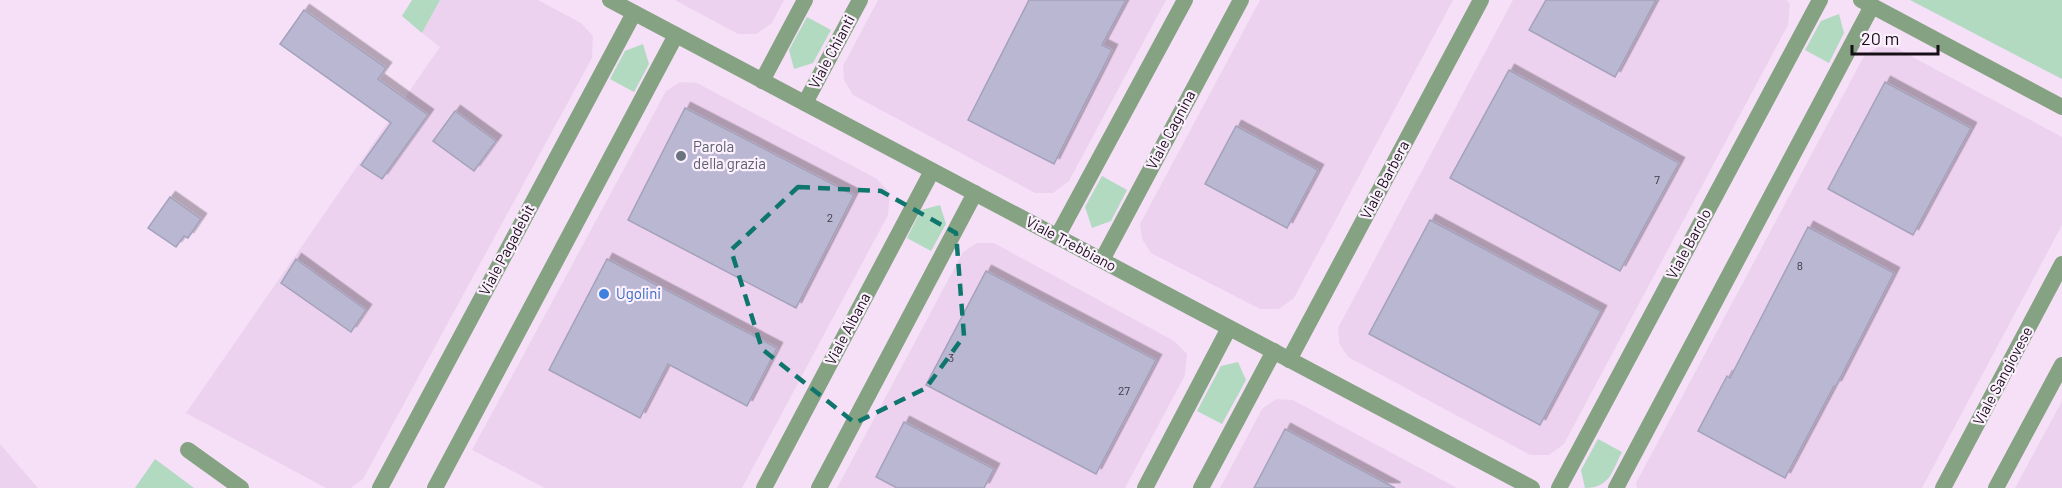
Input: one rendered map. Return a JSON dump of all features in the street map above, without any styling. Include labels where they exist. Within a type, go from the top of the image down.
[{"type":"street","name":"Viale Trebbiano","points":[[610,0],[1529,487]]},
{"type":"street","points":[[762,81],[805,0]]},
{"type":"street","name":"Viale Chianti","points":[[805,103],[860,0]]},
{"type":"street","points":[[1058,237],[1185,0]]},
{"type":"street","name":"Viale Cagnina","points":[[1102,260],[1241,0]]},
{"type":"street","name":"Viale Barbera","points":[[1289,360],[1481,0]]},
{"type":"street","name":"Viale Barolo","points":[[1559,488],[1820,0]]},
{"type":"street","points":[[1616,488],[1866,3],[2062,107]]},
{"type":"street","name":"Viale Pagadebit","points":[[380,488],[634,13]]},
{"type":"street","points":[[435,488],[676,35]]},
{"type":"street","name":"Viale Albana","points":[[764,488],[932,171]]},
{"type":"street","points":[[819,488],[975,193]]},
{"type":"street","name":"Viale Sangiovese","points":[[1943,488],[2062,264]]},
{"type":"street","points":[[1145,488],[1229,328]]},
{"type":"street","points":[[1201,488],[1274,351]]},
{"type":"street","points":[[1996,488],[2062,365]]},
{"type":"street","points":[[188,450],[241,488]]},
{"type":"highlighted area","points":[[798,187],[881,191],[956,233],[964,336],[926,388],[855,423],[762,349],[731,250]]},
{"type":"shaded area","points":[[440,0],[538,0],[581,23],[593,36],[592,58],[363,479],[351,488],[326,488],[186,413],[440,47],[422,33]]},
{"type":"shaded area","points":[[675,0],[784,0],[772,23],[756,34],[738,34]]},
{"type":"shaded area","points":[[878,0],[1166,0],[1069,181],[1053,193],[1035,193],[853,95],[844,80],[843,66]]},
{"type":"shaded area","points":[[1260,0],[1453,0],[1294,298],[1279,309],[1260,309],[1151,253],[1142,239],[1140,224]]},
{"type":"shaded area","points":[[1513,0],[1786,0],[1790,4],[1788,25],[1564,444],[1549,455],[1530,455],[1348,357],[1339,343],[1338,328]]},
{"type":"shaded area","points":[[1878,47],[1896,48],[2062,137],[2062,225],[1922,488],[1637,488],[1636,483],[1864,56]]},
{"type":"shaded area","points":[[680,82],[697,83],[877,179],[890,193],[888,215],[742,488],[545,488],[472,450],[666,91]]},
{"type":"shaded area","points":[[977,243],[994,243],[1174,341],[1187,354],[1185,375],[1125,488],[837,488],[963,252]]},
{"type":"shaded area","points":[[1276,399],[1293,400],[1457,488],[1220,488],[1262,409]]},
{"type":"shaded area","points":[[2062,401],[2062,488],[2015,488]]},
{"type":"shaded area","points":[[0,444],[38,488],[0,488]]},
{"type":"green space","points":[[412,0],[440,0],[422,33],[402,16]]},
{"type":"green space","points":[[1910,0],[2062,0],[2062,79]]},
{"type":"green space","points":[[1839,14],[1844,33],[1829,63],[1805,50],[1821,21]]},
{"type":"green space","points":[[807,17],[831,30],[813,63],[794,69],[789,50]]},
{"type":"green space","points":[[643,44],[649,64],[634,92],[610,79],[625,51]]},
{"type":"green space","points":[[1102,176],[1127,190],[1111,221],[1092,228],[1085,207]]},
{"type":"green space","points":[[940,205],[946,224],[931,251],[907,238],[921,210]]},
{"type":"green space","points":[[1238,362],[1246,380],[1222,424],[1197,411],[1221,366]]},
{"type":"green space","points":[[1598,439],[1622,452],[1605,482],[1585,488],[1581,470]]},
{"type":"green space","points":[[155,459],[194,488],[135,488]]},
{"type":"building","points":[[1029,0],[1126,0],[1102,45],[1112,50],[1054,164],[968,120]]},
{"type":"building","points":[[1546,0],[1656,0],[1615,77],[1529,30]]},
{"type":"building","points":[[304,10],[386,68],[378,79],[428,115],[382,179],[361,165],[391,123],[280,44]]},
{"type":"building","points":[[1509,70],[1679,163],[1620,271],[1450,178]]},
{"type":"building","points":[[1885,82],[1971,128],[1913,235],[1828,189]]},
{"type":"building","points":[[685,108],[854,195],[796,308],[628,220]]},
{"type":"building","points":[[455,111],[496,141],[474,171],[433,141]]},
{"type":"building","points":[[1236,126],[1318,170],[1287,228],[1205,184]]},
{"type":"building","points":[[170,197],[201,219],[188,238],[184,236],[176,247],[148,228]]},
{"type":"building","points":[[1430,220],[1601,311],[1540,425],[1369,334]]},
{"type":"building","points":[[1808,227],[1894,273],[1836,386],[1785,478],[1698,431],[1727,376],[1730,378]]},
{"type":"building","points":[[296,259],[366,310],[351,332],[281,283]]},
{"type":"building","points":[[607,259],[777,348],[747,406],[668,364],[640,418],[549,370]]},
{"type":"building","points":[[986,271],[1156,360],[1096,474],[926,385]]},
{"type":"building","points":[[904,422],[994,469],[984,488],[897,488],[876,477]]},
{"type":"building","points":[[1285,429],[1395,488],[1254,488]]},
{"type":"place","name":"Parola della grazia","points":[[681,156]]},
{"type":"place","name":"Ugolini","points":[[604,294]]}]
